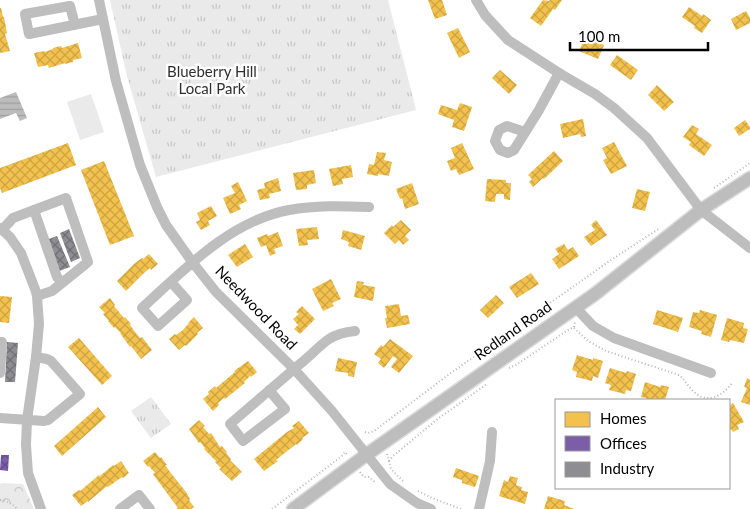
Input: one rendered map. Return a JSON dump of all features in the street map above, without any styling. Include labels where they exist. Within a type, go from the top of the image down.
[{"type":"main road","name":"Redland Road","points":[[294,509],[379,445],[579,311],[595,294],[701,210],[750,178]]},
{"type":"street","name":"Needwood Road","points":[[99,0],[116,81],[140,165],[156,207],[166,225],[216,292],[294,369],[332,411],[390,484],[417,503],[431,509]]},
{"type":"street","points":[[478,1],[485,15],[508,40],[595,94],[614,108],[647,138],[701,210],[750,248]]},
{"type":"street","points":[[74,25],[70,6],[25,14],[29,34],[74,25],[103,19]]},
{"type":"street","points":[[525,132],[559,73]]},
{"type":"street","points":[[37,296],[52,292],[88,262],[66,198],[13,218],[1,229],[10,237],[21,253],[37,296],[39,324],[27,420],[26,445],[28,473],[41,509]]},
{"type":"street","points":[[171,282],[187,300],[158,326],[142,308],[171,282],[193,263],[236,230],[269,215],[289,210],[334,205],[369,207]]},
{"type":"street","points":[[34,210],[57,277],[62,283]]},
{"type":"street","points":[[579,311],[592,326],[614,338],[711,373]]},
{"type":"street","points":[[269,390],[285,409],[243,441],[230,424],[269,390],[329,339],[344,332],[355,331]]},
{"type":"street","points":[[0,342],[2,342],[0,373]]},
{"type":"street","points":[[0,418],[48,420],[80,394],[51,361],[36,357]]},
{"type":"street","points":[[479,509],[490,462],[492,432]]},
{"type":"street","points":[[120,509],[139,495],[150,509]]},
{"type":"path","points":[[710,191],[750,163]]},
{"type":"path","points":[[365,432],[371,432],[448,375],[664,225]]},
{"type":"path","points":[[504,370],[516,365],[574,327],[579,311]]},
{"type":"path","points":[[574,327],[588,341],[606,351],[679,375],[694,392],[702,397],[717,397],[726,391],[732,383]]},
{"type":"path","points":[[389,461],[439,418],[492,380]]},
{"type":"path","points":[[371,432],[388,456],[391,469],[404,482]]},
{"type":"path","points":[[272,509],[345,452]]},
{"type":"path","points":[[412,487],[432,498],[462,509]]},
{"type":"path","points":[[0,500],[13,504],[17,509]]},
{"type":"green space","name":"Blueberry Hill Local Park","points":[[110,0],[388,0],[416,110],[156,177],[127,76]]},
{"type":"green space","points":[[91,94],[104,132],[80,140],[67,102]]},
{"type":"green space","points":[[151,397],[171,424],[151,438],[131,411]]},
{"type":"green space","points":[[0,484],[23,484],[34,509],[0,509]]},
{"type":"shaded area","points":[[16,92],[27,118],[20,121],[16,113],[0,119],[0,98]]},
{"type":"building: Homes","points":[[428,0],[442,0],[447,15],[435,19]]},
{"type":"building: Homes","points":[[543,0],[562,0],[541,26],[530,18]]},
{"type":"building: Homes","points":[[689,7],[711,20],[702,33],[682,17]]},
{"type":"building: Homes","points":[[0,8],[4,17],[7,33],[5,34],[10,51],[0,53]]},
{"type":"building: Homes","points":[[746,11],[750,18],[750,23],[736,30],[731,19]]},
{"type":"building: Homes","points":[[458,28],[470,52],[459,58],[447,33]]},
{"type":"building: Homes","points":[[585,37],[604,45],[598,59],[579,51]]},
{"type":"building: Homes","points":[[78,43],[82,58],[49,68],[48,65],[38,67],[34,53]]},
{"type":"building: Homes","points":[[617,55],[638,70],[631,80],[610,65]]},
{"type":"building: Homes","points":[[500,70],[517,85],[509,94],[492,78]]},
{"type":"building: Homes","points":[[657,85],[674,102],[664,111],[648,95]]},
{"type":"building: Homes","points":[[460,103],[472,107],[464,131],[452,127],[454,120],[438,114],[441,105],[457,110]]},
{"type":"building: Homes","points":[[583,119],[586,136],[581,137],[580,134],[563,138],[560,124]]},
{"type":"building: Homes","points":[[745,120],[750,129],[739,136],[734,128]]},
{"type":"building: Homes","points":[[692,125],[699,129],[696,134],[712,145],[704,156],[689,145],[691,142],[683,137]]},
{"type":"building: Homes","points":[[614,142],[627,166],[611,174],[603,160],[607,158],[602,148]]},
{"type":"building: Homes","points":[[68,143],[76,165],[2,193],[0,188],[0,168]]},
{"type":"building: Homes","points":[[462,143],[474,169],[459,175],[456,169],[451,171],[447,161],[455,158],[451,148]]},
{"type":"building: Homes","points":[[554,151],[563,161],[533,187],[529,182],[532,179],[528,175]]},
{"type":"building: Homes","points":[[377,152],[386,153],[384,160],[392,162],[389,176],[367,174],[369,164],[374,165]]},
{"type":"building: Homes","points":[[104,161],[134,236],[110,245],[81,170]]},
{"type":"building: Homes","points":[[351,165],[353,177],[342,179],[343,184],[333,186],[329,169]]},
{"type":"building: Homes","points":[[314,170],[316,183],[307,185],[307,189],[296,190],[293,173]]},
{"type":"building: Homes","points":[[278,178],[281,191],[269,194],[270,198],[260,200],[257,190],[265,188],[264,183]]},
{"type":"building: Homes","points":[[487,179],[506,180],[506,183],[511,183],[510,200],[504,199],[504,194],[496,194],[495,202],[485,201]]},
{"type":"building: Homes","points":[[238,182],[247,201],[239,205],[241,209],[230,214],[223,198],[235,193],[231,186]]},
{"type":"building: Homes","points":[[412,183],[419,204],[405,209],[402,198],[400,199],[396,189]]},
{"type":"building: Homes","points":[[637,189],[650,192],[645,211],[632,208]]},
{"type":"building: Homes","points":[[211,206],[217,216],[208,221],[210,225],[201,230],[196,222],[200,220],[197,213]]},
{"type":"building: Homes","points":[[401,220],[411,230],[405,236],[409,240],[403,245],[399,240],[395,244],[384,233]]},
{"type":"building: Homes","points":[[596,220],[607,235],[591,246],[584,237],[595,230],[591,225]]},
{"type":"building: Homes","points":[[317,227],[319,239],[307,240],[308,245],[299,246],[296,229]]},
{"type":"building: Homes","points":[[343,230],[365,236],[361,250],[348,246],[349,242],[341,239]]},
{"type":"building: Homes","points":[[278,232],[283,246],[274,249],[276,253],[270,256],[266,245],[261,247],[257,238]]},
{"type":"building: Homes","points":[[245,244],[253,257],[237,267],[228,255]]},
{"type":"building: Homes","points":[[564,244],[568,250],[573,247],[579,256],[559,269],[552,259],[559,254],[555,249]]},
{"type":"building: Homes","points":[[149,254],[158,264],[144,273],[126,291],[117,281],[135,263]]},
{"type":"building: Homes","points":[[531,273],[539,284],[517,298],[509,287]]},
{"type":"building: Homes","points":[[331,279],[341,299],[332,303],[334,306],[323,311],[312,289]]},
{"type":"building: Homes","points":[[357,281],[364,282],[363,285],[375,287],[373,301],[354,297]]},
{"type":"building: Homes","points":[[496,295],[504,303],[488,318],[480,310]]},
{"type":"building: Homes","points":[[0,296],[12,297],[9,323],[0,322]]},
{"type":"building: Homes","points":[[110,298],[114,306],[131,324],[135,332],[140,338],[142,337],[152,350],[141,359],[121,333],[108,321],[103,314],[105,313],[99,307]]},
{"type":"building: Homes","points":[[399,304],[401,316],[408,315],[410,324],[387,328],[385,306]]},
{"type":"building: Homes","points":[[302,306],[315,319],[300,334],[294,329],[298,325],[293,319],[299,314],[296,312]]},
{"type":"building: Homes","points":[[657,310],[683,318],[678,332],[653,324]]},
{"type":"building: Homes","points":[[700,310],[717,315],[711,337],[701,334],[702,331],[689,327],[693,312],[699,313]]},
{"type":"building: Homes","points":[[194,317],[203,328],[186,346],[179,350],[169,339],[183,330]]},
{"type":"building: Homes","points":[[727,318],[744,323],[743,328],[748,329],[744,343],[721,340]]},
{"type":"building: Homes","points":[[79,338],[112,376],[102,385],[68,347]]},
{"type":"building: Homes","points":[[390,339],[413,356],[399,373],[391,367],[397,359],[393,356],[384,368],[378,363],[381,359],[374,354],[381,345],[383,347]]},
{"type":"building: Homes","points":[[577,355],[603,361],[598,378],[593,376],[592,381],[576,377],[577,372],[572,370]]},
{"type":"building: Homes","points":[[338,358],[357,362],[354,377],[348,376],[348,373],[335,371]]},
{"type":"building: Homes","points":[[248,361],[257,372],[218,403],[219,405],[213,411],[203,399],[215,386],[216,388]]},
{"type":"building: Homes","points":[[610,368],[636,374],[631,391],[626,390],[625,394],[609,390],[611,385],[605,383]]},
{"type":"building: Homes","points":[[747,378],[750,380],[750,405],[741,402],[747,388],[744,387]]},
{"type":"building: Homes","points":[[645,382],[660,387],[661,385],[669,387],[665,399],[646,399],[641,397]]},
{"type":"building: Homes","points":[[733,403],[744,422],[737,425],[739,429],[733,432],[730,430],[730,405]]},
{"type":"building: Homes","points":[[98,407],[106,417],[62,456],[54,446]]},
{"type":"building: Homes","points":[[199,420],[220,447],[222,446],[227,452],[230,460],[242,472],[232,481],[219,469],[221,468],[216,461],[189,429]]},
{"type":"building: Homes","points":[[299,421],[309,433],[264,471],[254,459],[294,428],[292,426]]},
{"type":"building: Homes","points":[[155,452],[167,465],[165,465],[186,492],[194,507],[191,509],[176,509],[178,508],[153,474],[155,473],[143,461]]},
{"type":"building: Homes","points":[[121,461],[129,473],[107,486],[81,506],[72,495]]},
{"type":"building: Homes","points":[[456,468],[479,476],[475,487],[462,483],[462,480],[453,477]]},
{"type":"building: Homes","points":[[510,476],[518,478],[516,485],[522,487],[521,490],[528,492],[525,504],[499,496],[504,480],[508,482]]},
{"type":"building: Homes","points":[[548,496],[565,501],[564,505],[574,509],[544,509]]},
{"type":"building: Offices","points":[[1,455],[9,455],[8,471],[0,470]]},
{"type":"building: Industry","points":[[69,229],[80,258],[71,262],[60,233]]},
{"type":"building: Industry","points":[[57,236],[70,267],[59,271],[46,240]]},
{"type":"building: Industry","points":[[7,342],[18,343],[15,382],[5,382]]}]
